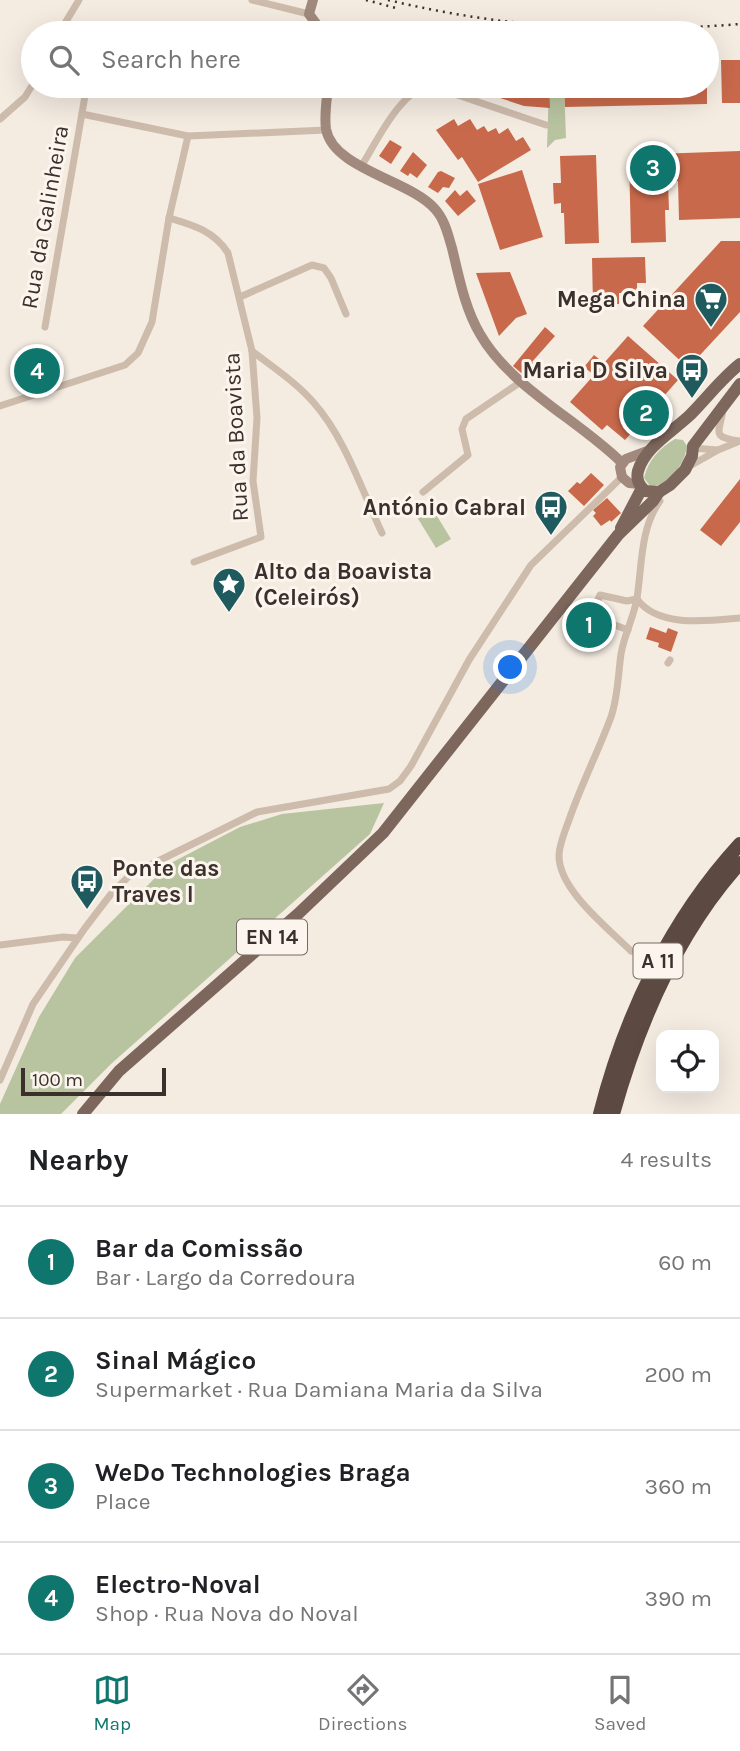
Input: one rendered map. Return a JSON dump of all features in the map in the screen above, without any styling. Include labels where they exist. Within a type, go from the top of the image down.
[{"type":"highway","name":"A 11","points":[[613,1114],[611,1096],[623,1039],[653,970],[691,906],[740,844]]},
{"type":"highway","name":"A 11","points":[[600,1114],[611,1096],[656,992],[681,945],[740,863]]},
{"type":"main road","points":[[650,450],[740,364]]},
{"type":"main road","name":"EN 14","points":[[83,1114],[119,1072],[350,866],[398,816],[618,534],[685,470],[693,447],[740,384]]},
{"type":"main road","points":[[664,438],[684,434],[693,447]]},
{"type":"main road","name":"EN 14","points":[[618,534],[638,471],[650,450]]},
{"type":"main road","points":[[633,486],[650,493],[663,490]]},
{"type":"street","points":[[66,21],[79,0]]},
{"type":"street","points":[[252,0],[309,14],[314,21]]},
{"type":"street","points":[[309,14],[313,0]]},
{"type":"street","points":[[0,119],[24,98]]},
{"type":"street","name":"Rua da Galinheira","points":[[45,327],[85,98]]},
{"type":"street","points":[[327,98],[326,130],[334,146],[345,157],[422,198],[436,210],[445,226],[467,305],[480,335],[503,365],[622,463]]},
{"type":"street","points":[[362,166],[408,98]]},
{"type":"street","points":[[466,98],[546,125]]},
{"type":"street","name":"Rua da Galinheira","points":[[82,114],[188,136],[326,130]]},
{"type":"street","points":[[0,407],[125,365],[138,353],[152,322],[169,218],[188,136]]},
{"type":"street","name":"Rua da Boavista","points":[[169,218],[209,232],[228,253],[252,351],[257,418],[253,481],[261,537],[194,562]]},
{"type":"street","points":[[240,297],[312,265],[324,268],[331,278],[345,314]]},
{"type":"street","points":[[252,351],[298,386],[316,405],[345,451],[382,533]]},
{"type":"street","points":[[423,492],[468,455],[462,429],[466,419],[522,381]]},
{"type":"street","points":[[724,407],[717,429],[725,439],[740,442]]},
{"type":"street","points":[[685,470],[718,450],[740,442]]},
{"type":"street","points":[[693,447],[718,450]]},
{"type":"street","points":[[645,542],[636,519],[633,486],[620,471],[626,459],[650,450]]},
{"type":"street","points":[[0,1080],[33,1004],[77,938],[111,894],[130,875],[257,812],[362,795],[389,789],[400,781],[411,766],[469,660],[531,565],[633,486]]},
{"type":"street","points":[[631,951],[570,887],[562,874],[559,855],[577,796],[611,716],[619,683],[621,653],[637,599],[645,542],[651,516],[663,490]]},
{"type":"street","points":[[628,630],[591,616],[600,595],[627,601],[637,599]]},
{"type":"street","points":[[637,599],[648,611],[677,620],[740,618]]},
{"type":"street","points":[[0,945],[63,937],[77,938]]},
{"type":"green space","points":[[549,98],[564,98],[566,138],[555,140],[547,148]]},
{"type":"green space","points":[[675,439],[683,440],[687,446],[683,460],[675,473],[664,483],[650,486],[644,478],[648,466],[660,451]]},
{"type":"green space","points":[[432,508],[451,539],[436,548],[417,517]]},
{"type":"green space","points":[[384,803],[370,834],[111,1064],[61,1114],[0,1114],[0,1104],[39,1017],[75,958],[169,864],[240,827],[282,814]]},
{"type":"building","points":[[721,60],[740,60],[740,103],[722,103]]},
{"type":"building","points":[[500,98],[550,98],[550,108],[524,106]]},
{"type":"building","points":[[565,98],[707,98],[707,104],[565,107]]},
{"type":"building","points":[[454,119],[458,126],[470,119],[477,130],[484,126],[488,132],[496,128],[499,134],[508,128],[516,141],[523,137],[531,150],[478,182],[462,157],[458,160],[436,130]]},
{"type":"building","points":[[390,140],[402,147],[391,164],[379,156]]},
{"type":"building","points":[[740,151],[740,218],[679,220],[678,181],[668,182],[666,242],[631,243],[629,155]]},
{"type":"building","points":[[413,152],[427,165],[417,178],[400,171]]},
{"type":"building","points":[[596,155],[599,243],[565,244],[564,213],[561,213],[561,203],[554,204],[553,183],[561,183],[560,156]]},
{"type":"building","points":[[522,170],[543,237],[500,250],[478,184]]},
{"type":"building","points":[[441,171],[455,178],[449,188],[443,187],[438,193],[428,187]]},
{"type":"building","points":[[455,190],[460,196],[467,190],[476,201],[458,216],[445,201]]},
{"type":"building","points":[[721,241],[740,241],[740,312],[688,368],[643,326]]},
{"type":"building","points":[[645,257],[646,283],[637,283],[637,293],[619,293],[619,304],[593,305],[592,258]]},
{"type":"building","points":[[510,272],[527,314],[516,318],[499,336],[476,273]]},
{"type":"building","points":[[545,327],[555,336],[532,362],[536,365],[526,377],[513,366]]},
{"type":"building","points":[[628,336],[678,380],[625,440],[607,425],[602,430],[570,402],[594,375],[584,367],[594,355],[604,363]]},
{"type":"building","points":[[591,473],[604,485],[584,506],[568,491]]},
{"type":"building","points":[[740,479],[740,522],[721,546],[700,530]]},
{"type":"building","points":[[607,498],[621,513],[601,526],[593,516],[596,513],[593,510]]},
{"type":"building","points":[[650,627],[666,633],[668,628],[678,632],[671,652],[658,647],[659,643],[646,639]]},
{"type":"railway","points":[[366,0],[396,8]]},
{"type":"railway","points":[[388,0],[506,21]]},
{"type":"railway","points":[[719,25],[740,24]]},
{"type":"place","name":"WeDo Technologies Braga","points":[[653,168]]},
{"type":"place","name":"Mega China","points":[[711,329]]},
{"type":"place","name":"Electro-Noval","points":[[37,371]]},
{"type":"place","name":"Maria D Silva","points":[[692,400]]},
{"type":"place","name":"Sinal Mágico","points":[[646,413]]},
{"type":"place","name":"António Cabral","points":[[551,537]]},
{"type":"place","name":"Alto da Boavista (Celeirós)","points":[[229,614]]},
{"type":"place","name":"Bar da Comissão","points":[[589,625]]},
{"type":"place","name":"Ponte das Traves I","points":[[87,911]]}]
